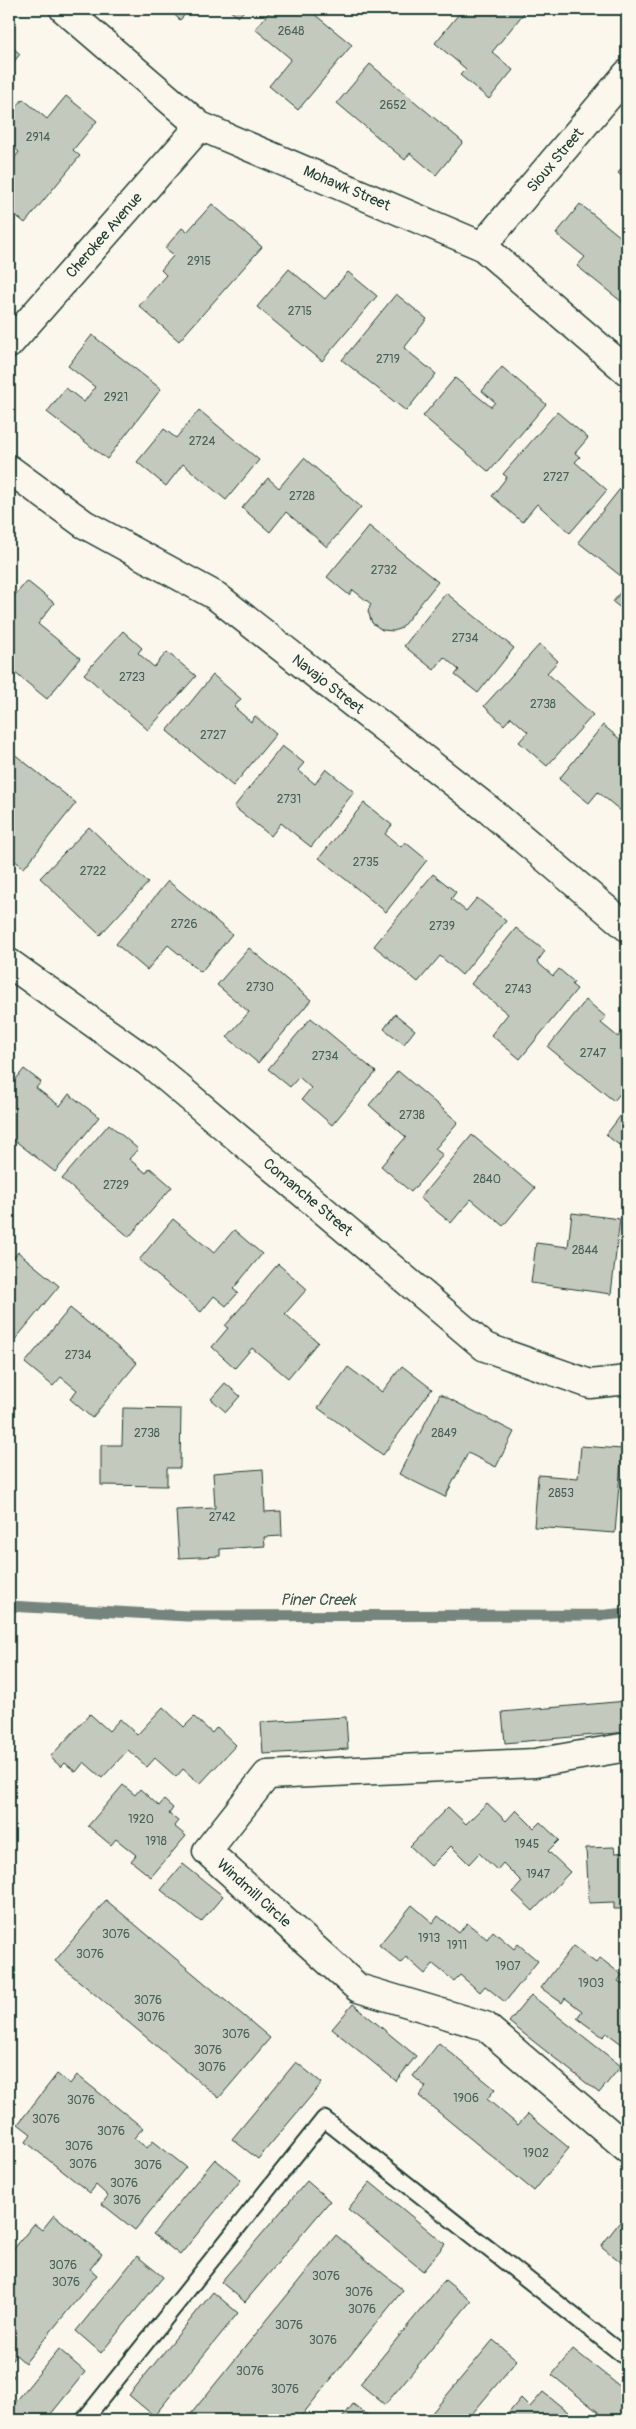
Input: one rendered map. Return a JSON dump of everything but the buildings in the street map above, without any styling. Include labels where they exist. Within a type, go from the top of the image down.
[{"type":"street","name":"Mohawk Street","points":[[64,9],[200,126],[482,246],[627,371]]},
{"type":"street","name":"Sioux Street","points":[[482,246],[627,74]]},
{"type":"street","name":"Cherokee Avenue","points":[[9,344],[200,126]]},
{"type":"street","name":"Navajo Street","points":[[9,469],[84,524],[216,596],[489,810],[627,927]]},
{"type":"street","name":"Comanche Street","points":[[9,963],[146,1061],[485,1347],[590,1384],[627,1380]]},
{"type":"street","name":"Windmill Circle","points":[[627,1748],[535,1763],[267,1775],[208,1851],[358,1988],[484,2026],[627,2148]]},
{"type":"lane","points":[[84,2420],[324,2119],[627,2358]]},
{"type":"waterway","name":"Piner Creek","points":[[9,1606],[187,1616],[606,1615],[627,1613]]}]
